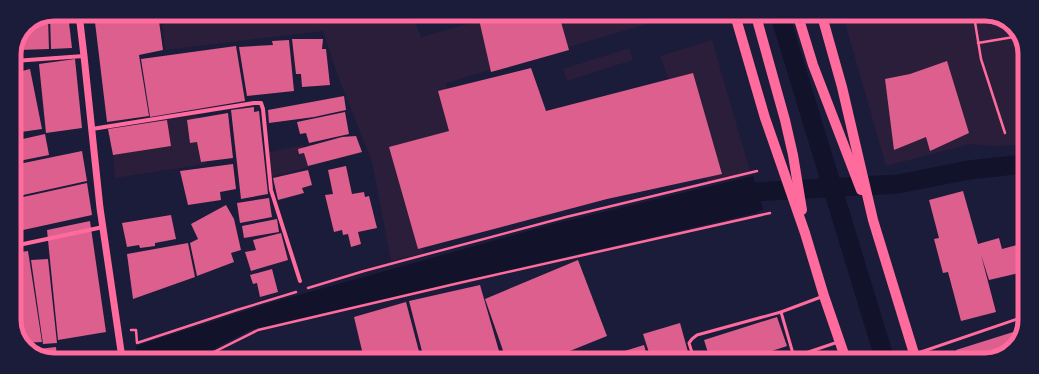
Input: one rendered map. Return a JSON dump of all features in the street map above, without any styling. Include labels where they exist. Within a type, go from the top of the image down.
[{"type":"main road","points":[[736,21],[765,118],[805,233],[843,353]]},
{"type":"main road","points":[[757,21],[781,105],[793,155],[805,233]]},
{"type":"main road","points":[[800,21],[813,65],[843,146],[873,220]]},
{"type":"main road","points":[[823,21],[842,87],[873,220],[914,353]]},
{"type":"street","points":[[80,21],[103,226],[121,353]]},
{"type":"street","points":[[21,60],[84,56]]},
{"type":"street","points":[[92,129],[261,103],[263,109],[271,190],[300,281]]},
{"type":"street","points":[[21,244],[103,226]]},
{"type":"lane","points":[[692,353],[689,343],[697,335],[781,312],[824,296]]},
{"type":"lane","points":[[781,312],[793,353]]},
{"type":"lane","points":[[926,353],[1018,319]]},
{"type":"lane","points":[[806,353],[839,342]]},
{"type":"path","points":[[975,21],[981,59],[1005,133]]},
{"type":"path","points":[[978,42],[1013,37]]},
{"type":"path","points":[[129,331],[136,330],[138,343],[236,310],[364,271],[566,217],[757,171]]},
{"type":"path","points":[[212,353],[258,330],[466,281],[770,213]]},
{"type":"shaded area","points":[[162,21],[414,21],[421,37],[478,21],[658,21],[446,83],[455,135],[398,154],[424,253],[391,261],[372,162],[337,74],[323,31],[165,50]]},
{"type":"shaded area","points":[[844,21],[985,21],[995,23],[1008,31],[1015,40],[1018,52],[1018,145],[992,146],[970,144],[886,166]]},
{"type":"shaded area","points":[[712,40],[750,171],[708,184],[660,56]]},
{"type":"shaded area","points":[[629,48],[633,60],[567,81],[563,69]]},
{"type":"shaded area","points":[[198,115],[206,164],[115,178],[113,155],[171,146],[167,120]]},
{"type":"shaded area","points":[[303,145],[309,167],[271,177],[269,152]]},
{"type":"shaded area","points":[[753,176],[763,209],[756,213],[250,330],[206,353],[137,353],[136,346],[270,303],[554,224]]},
{"type":"building","points":[[69,21],[72,48],[51,49],[50,22]]},
{"type":"building","points":[[95,21],[159,21],[163,50],[139,55],[149,116],[107,122]]},
{"type":"building","points":[[479,21],[561,21],[569,50],[491,72]]},
{"type":"building","points":[[48,22],[49,49],[22,50],[24,41],[31,31],[41,24]]},
{"type":"building","points":[[292,39],[323,39],[322,49],[326,49],[330,85],[302,87],[301,74],[296,74]]},
{"type":"building","points":[[289,40],[294,91],[247,96],[239,47],[273,45],[272,41]]},
{"type":"building","points":[[236,46],[245,101],[150,117],[141,59]]},
{"type":"building","points":[[75,59],[82,128],[46,133],[39,64]]},
{"type":"building","points":[[947,61],[969,133],[930,151],[926,137],[894,150],[885,79],[910,74]]},
{"type":"building","points":[[531,68],[546,111],[693,73],[722,174],[607,199],[418,249],[389,147],[449,131],[438,91]]},
{"type":"building","points":[[30,69],[42,129],[21,132],[21,71]]},
{"type":"building","points":[[344,96],[346,110],[314,117],[269,123],[268,110]]},
{"type":"building","points":[[254,107],[254,112],[259,111],[268,194],[241,199],[231,110]]},
{"type":"building","points":[[345,112],[349,134],[309,143],[306,133],[300,134],[297,122]]},
{"type":"building","points":[[228,113],[233,158],[201,162],[197,142],[190,143],[187,120]]},
{"type":"building","points":[[167,120],[171,146],[113,155],[108,129]]},
{"type":"building","points":[[45,134],[49,155],[21,161],[21,139]]},
{"type":"building","points":[[356,136],[362,152],[308,166],[304,153],[299,154],[298,149],[342,137]]},
{"type":"building","points":[[82,151],[87,181],[21,195],[21,164]]},
{"type":"building","points":[[233,164],[236,189],[220,192],[221,200],[188,205],[180,171]]},
{"type":"building","points":[[346,166],[352,194],[364,192],[365,197],[369,196],[377,228],[358,232],[361,244],[351,247],[348,234],[343,235],[342,230],[334,232],[325,195],[333,194],[328,170]]},
{"type":"building","points":[[308,170],[312,185],[302,188],[304,193],[278,200],[273,178]]},
{"type":"building","points":[[87,183],[92,215],[21,230],[21,197]]},
{"type":"building","points":[[963,191],[978,244],[999,238],[1002,249],[1018,245],[1018,273],[989,280],[981,255],[996,312],[961,321],[948,272],[943,273],[934,239],[939,238],[929,200]]},
{"type":"building","points":[[269,198],[272,217],[240,223],[237,203]]},
{"type":"building","points":[[226,205],[234,219],[241,250],[231,253],[234,262],[197,276],[190,243],[198,239],[191,224]]},
{"type":"building","points":[[171,215],[176,239],[155,243],[155,246],[140,248],[139,245],[127,247],[122,223]]},
{"type":"building","points":[[277,219],[279,232],[244,238],[242,226]]},
{"type":"building","points":[[90,221],[106,332],[58,340],[47,230]]},
{"type":"building","points":[[281,233],[288,260],[251,271],[245,252],[256,250],[253,240]]},
{"type":"building","points":[[188,243],[195,277],[133,299],[127,254]]},
{"type":"building","points":[[28,251],[42,342],[31,343],[24,333],[21,322],[21,252]]},
{"type":"building","points":[[48,259],[57,343],[43,344],[31,260]]},
{"type":"building","points":[[578,260],[607,336],[565,353],[504,353],[485,299]]},
{"type":"building","points":[[272,269],[278,292],[260,297],[257,283],[253,284],[250,275]]},
{"type":"building","points":[[480,285],[500,353],[422,353],[409,301]]},
{"type":"building","points":[[406,302],[419,353],[363,353],[354,317]]},
{"type":"building","points":[[777,317],[787,346],[765,353],[708,353],[704,340]]},
{"type":"building","points":[[680,323],[688,353],[649,353],[643,334]]},
{"type":"building","points":[[1016,331],[1008,343],[1003,347],[989,353],[957,353],[956,350]]},
{"type":"building","points":[[644,345],[646,353],[618,353]]},
{"type":"building","points":[[56,347],[57,353],[50,353],[39,349]]},
{"type":"waterway","points":[[782,21],[883,353]]},
{"type":"waterway","points":[[732,197],[754,192],[898,184],[969,170],[1018,165]]}]
